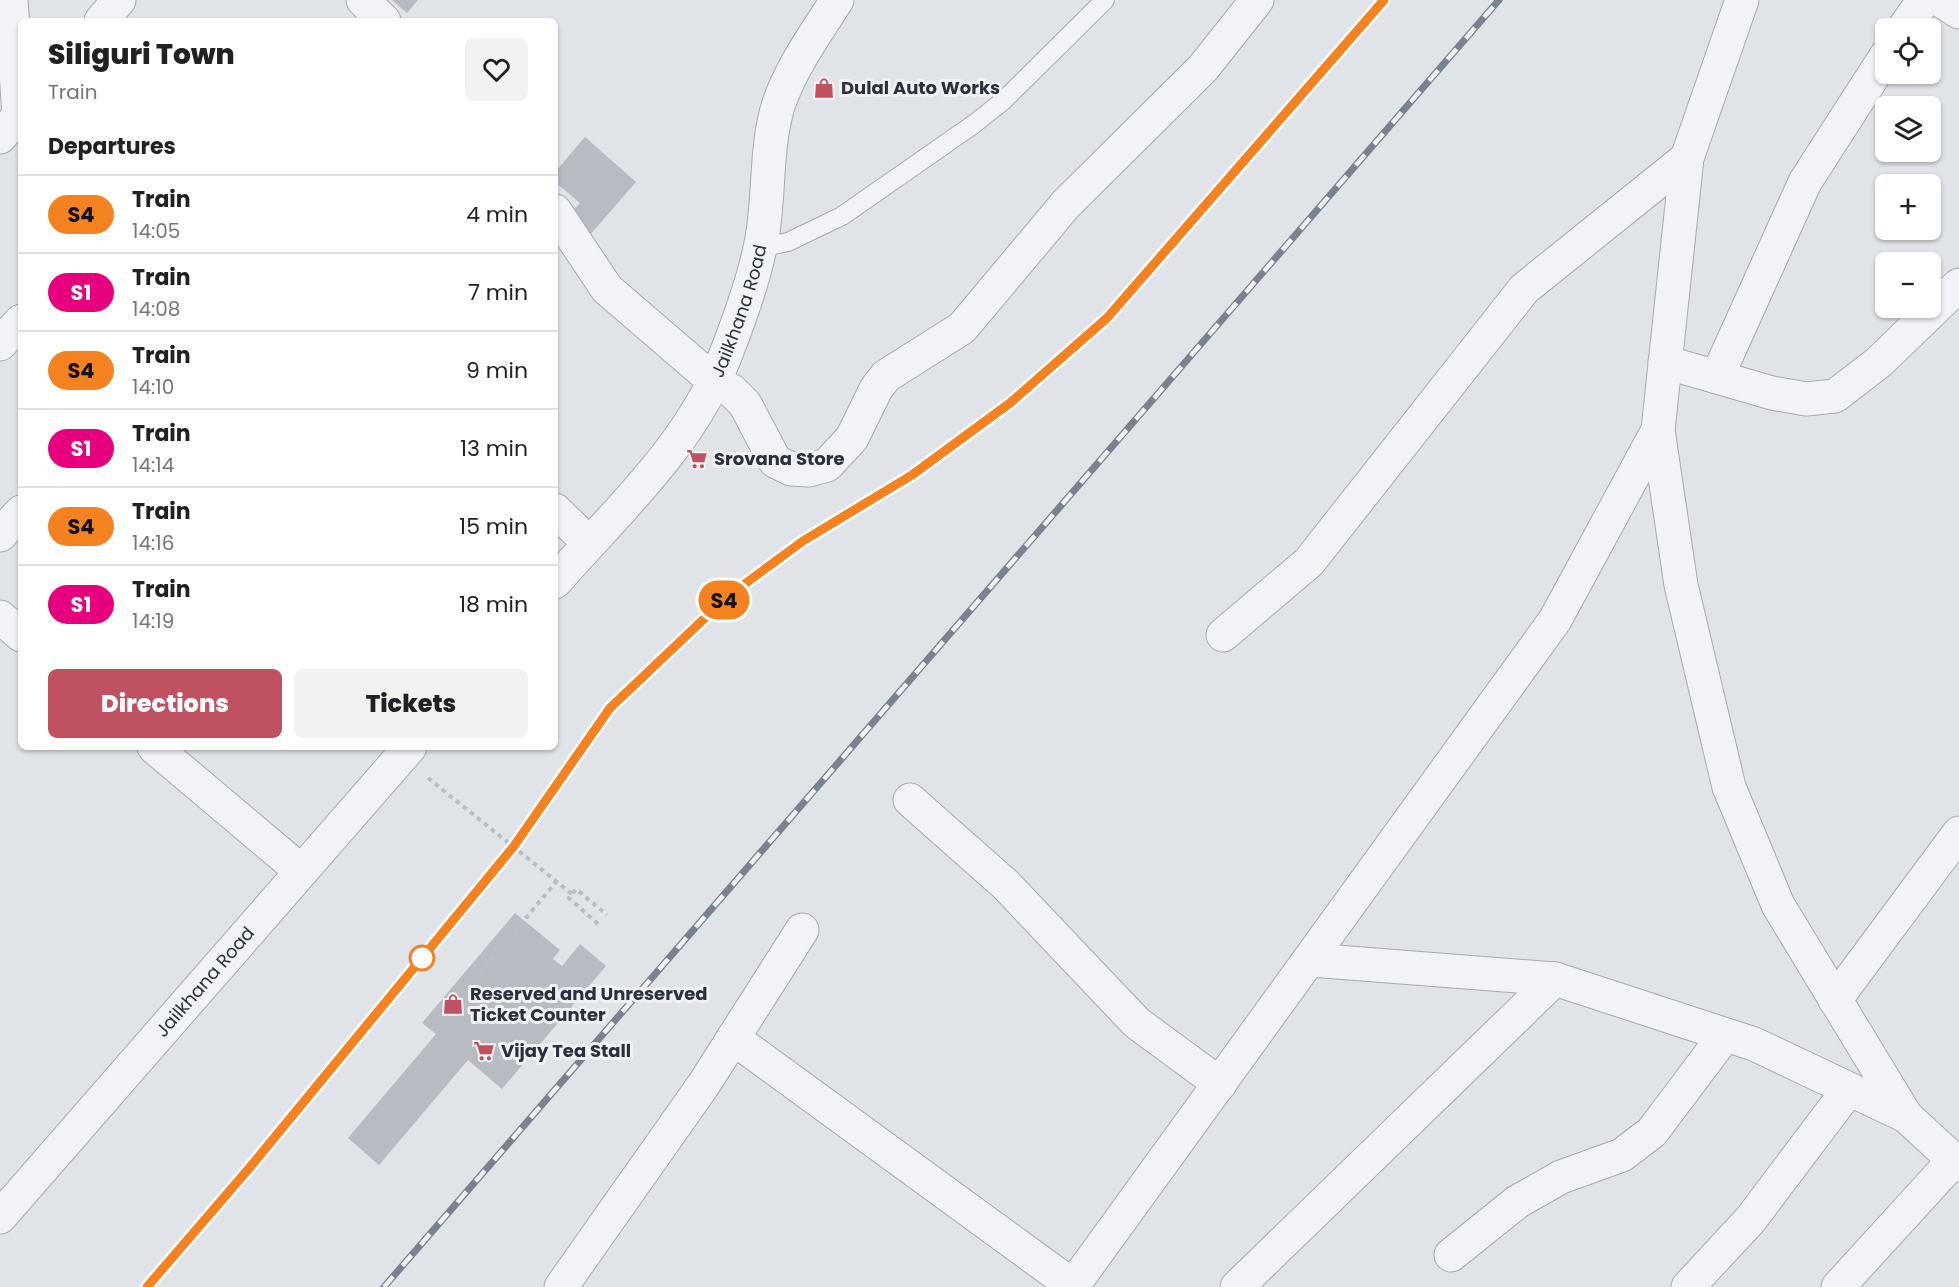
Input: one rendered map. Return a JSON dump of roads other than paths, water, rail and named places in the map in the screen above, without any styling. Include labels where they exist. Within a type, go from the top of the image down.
[{"type":"street","points":[[11,0],[13,122]]},
{"type":"street","points":[[104,18],[119,0]]},
{"type":"street","points":[[363,0],[381,18]]},
{"type":"street","name":"Jailkhana Road","points":[[558,579],[589,543],[633,499],[674,447],[707,397],[724,357],[759,248],[767,195],[769,146],[779,103],[795,66],[837,0]]},
{"type":"street","points":[[558,215],[608,289],[714,381],[732,391],[745,404],[775,461],[791,469],[809,470],[827,465],[852,438],[876,389],[886,376],[962,328],[1066,204],[1203,68],[1257,0]]},
{"type":"street","points":[[1742,0],[1687,158],[1658,430],[1682,585],[1729,787],[1778,905],[1906,1116],[1956,1163],[1838,1287]]},
{"type":"street","points":[[1911,18],[1924,0]]},
{"type":"street","points":[[1940,0],[1959,12]]},
{"type":"street","points":[[1718,377],[1806,182],[1875,73]]},
{"type":"street","points":[[1223,635],[1309,562],[1524,289],[1687,158]]},
{"type":"street","points":[[1665,362],[1772,393],[1806,399],[1835,396],[1879,362],[1959,285]]},
{"type":"street","points":[[0,344],[18,324]]},
{"type":"street","points":[[733,1038],[1072,1287],[1555,621],[1658,430]]},
{"type":"street","points":[[558,513],[589,543]]},
{"type":"street","points":[[0,535],[18,515]]},
{"type":"street","points":[[0,617],[18,632]]},
{"type":"street","points":[[158,750],[301,871]]},
{"type":"street","name":"Jailkhana Road","points":[[0,1217],[407,751]]},
{"type":"street","points":[[910,800],[1006,885],[1137,1023],[1220,1084]]},
{"type":"street","points":[[1835,1000],[1959,833]]},
{"type":"street","points":[[561,1287],[733,1038],[802,930]]},
{"type":"street","points":[[1311,960],[1555,980],[1754,1044],[1906,1116]]},
{"type":"street","points":[[1237,1287],[1555,980]]},
{"type":"street","points":[[1451,1255],[1517,1202],[1561,1177],[1622,1155],[1652,1132],[1725,1035]]},
{"type":"street","points":[[1688,1287],[1751,1219],[1849,1089]]},
{"type":"lane","points":[[759,248],[788,242],[842,216],[912,164],[974,124],[1003,101],[1105,0]]},
{"type":"railway","points":[[147,1287],[251,1166],[514,846],[610,709],[727,597],[803,541],[912,475],[1010,403],[1107,318],[1384,0]]},
{"type":"railway","points":[[384,1287],[1499,0]]},
{"type":"train","name":"S4","points":[[147,1287],[251,1166],[514,846],[610,708],[727,597],[803,541],[912,475],[1010,403],[1107,318],[1384,0]]},
{"type":"place","name":"Dulal Auto Works","points":[[824,88]]},
{"type":"place","name":"Srovana Store","points":[[697,459]]},
{"type":"place","name":"Reserved and Unreserved Ticket Counter","points":[[453,1004]]},
{"type":"place","name":"Vijay Tea Stall","points":[[484,1051]]}]
